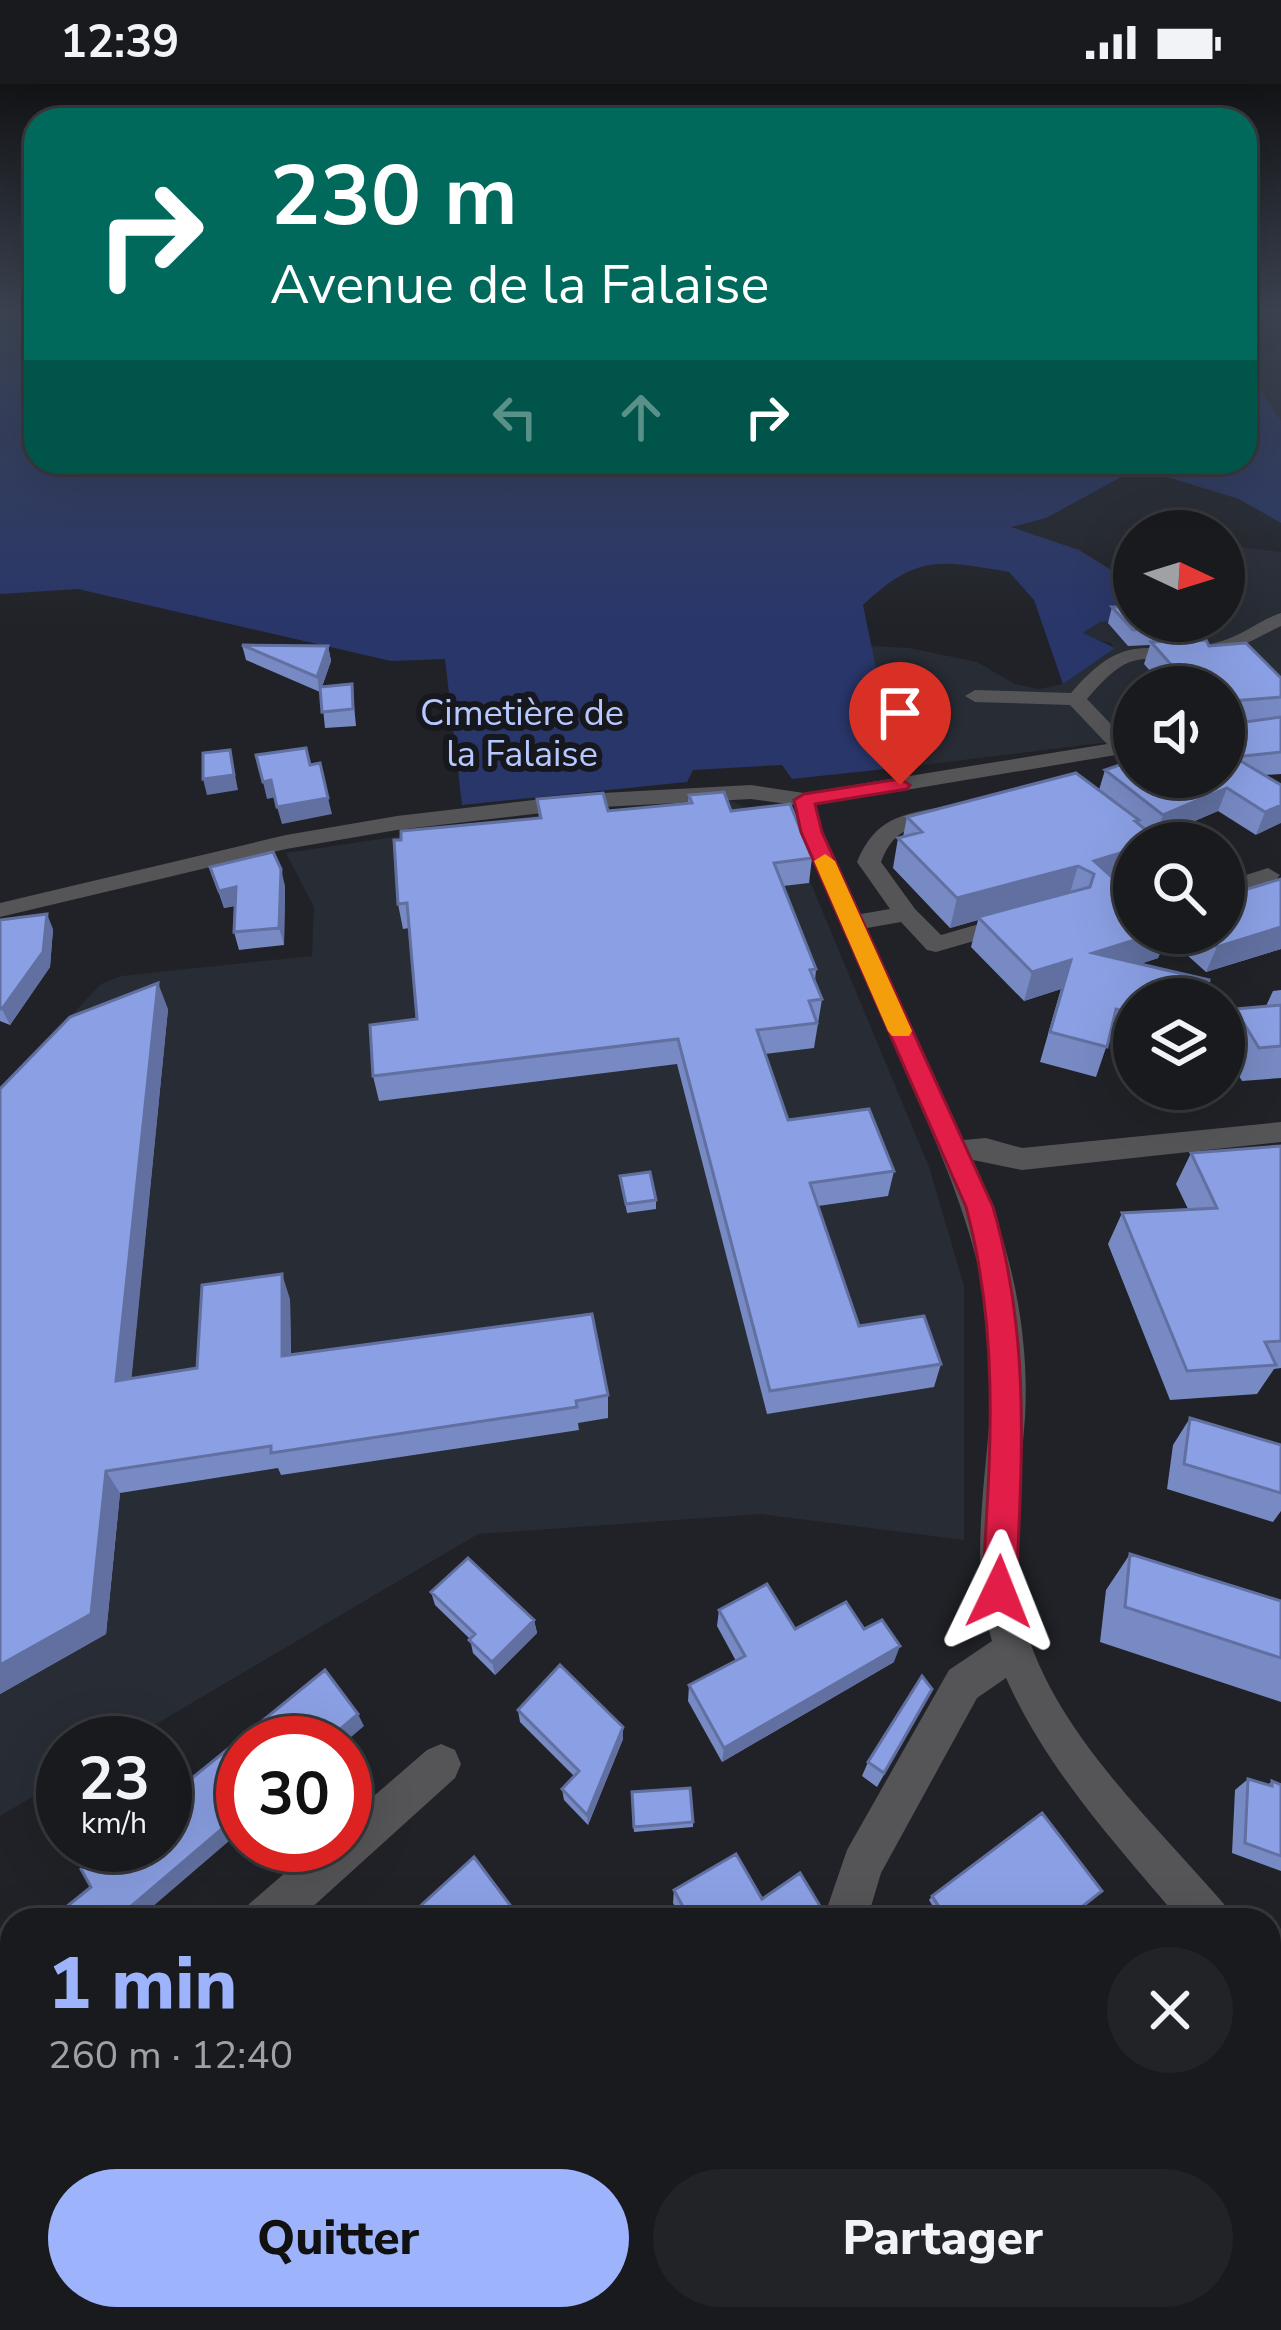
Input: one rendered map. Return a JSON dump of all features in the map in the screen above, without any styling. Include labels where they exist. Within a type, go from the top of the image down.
[{"type":"street","points":[[1076,699],[1119,653],[1231,644],[1281,619]]},
{"type":"street","points":[[975,696],[1076,699],[1113,733]]},
{"type":"street","points":[[0,910],[286,842],[433,819],[584,802],[751,792],[804,800],[1113,750]]},
{"type":"street","points":[[1038,762],[1067,785]]},
{"type":"street","points":[[804,800],[812,832],[972,1189],[995,1261],[1009,1392],[999,1592],[1015,1649],[1061,1743],[1198,1908]]},
{"type":"street","points":[[976,808],[889,824],[879,833],[869,862],[906,914],[936,944],[1025,919]]},
{"type":"street","points":[[1245,883],[1268,875]]},
{"type":"street","points":[[853,923],[906,914]]},
{"type":"street","points":[[954,1151],[986,1149],[1022,1159],[1281,1132]]},
{"type":"street","points":[[972,1189],[1000,1180],[1022,1159]]},
{"type":"street","points":[[849,1908],[862,1865],[963,1684],[1015,1649]]},
{"type":"street","points":[[279,1908],[441,1764]]},
{"type":"shaded area","points":[[1245,548],[1281,552],[1281,721],[1245,725],[1245,666],[1113,666],[1113,742],[922,765],[881,692],[871,646],[909,648],[977,662],[1015,684],[1039,689],[1063,684],[1114,648],[1083,633],[1100,622],[1113,622],[1113,642],[1245,642]]},
{"type":"shaded area","points":[[730,800],[787,826],[929,1167],[964,1286],[964,1540],[761,1514],[478,1534],[170,1716],[36,1716],[36,1795],[0,1816],[0,1090],[101,984],[121,976],[312,956],[314,907],[286,853],[542,815]]},
{"type":"green space","name":"Cimetière de la Falaise","points":[[0,416],[24,416],[24,474],[1127,474],[1046,518],[1011,527],[1079,550],[1113,571],[1113,621],[1100,622],[1083,633],[1115,648],[1063,684],[1034,600],[1009,572],[930,565],[899,577],[863,605],[881,692],[922,765],[792,779],[782,765],[693,770],[687,782],[462,805],[445,659],[391,661],[78,589],[0,594]]},
{"type":"green space","points":[[1257,416],[1278,416],[1281,523],[1239,499],[1158,474],[1257,474]]},
{"type":"building","points":[[1151,642],[1246,643],[1281,678],[1281,697],[1245,700],[1245,666],[1172,666]]},
{"type":"building","points":[[242,645],[328,646],[317,677]]},
{"type":"building","points":[[352,684],[353,709],[322,712],[320,687]]},
{"type":"building","points":[[1281,717],[1281,752],[1245,756],[1245,722]]},
{"type":"building","points":[[306,748],[310,765],[320,763],[328,798],[277,807],[271,780],[263,782],[256,755]]},
{"type":"building","points":[[230,750],[234,775],[203,779],[203,753]]},
{"type":"building","points":[[1245,764],[1281,785],[1281,805],[1265,812],[1243,798]]},
{"type":"building","points":[[1076,773],[1139,820],[1113,822],[1113,855],[1094,861],[1113,878],[1113,947],[1093,953],[1200,978],[1113,978],[1113,1022],[1107,1047],[1050,1032],[1071,960],[1032,972],[978,917],[1090,887],[1094,874],[1078,866],[957,898],[898,838],[922,832],[907,817]]},
{"type":"building","points":[[724,792],[731,811],[790,804],[812,858],[774,863],[816,969],[810,970],[822,999],[809,1001],[817,1023],[757,1030],[788,1120],[869,1109],[894,1171],[810,1183],[859,1326],[924,1316],[941,1364],[770,1391],[678,1039],[373,1076],[370,1025],[417,1019],[407,903],[398,904],[394,840],[401,840],[401,831],[541,818],[537,799],[603,793],[608,811],[692,803],[689,795]]},
{"type":"building","points":[[1141,798],[1203,798],[1163,815]]},
{"type":"building","points":[[273,852],[281,869],[279,928],[234,932],[236,887],[219,891],[210,867]]},
{"type":"building","points":[[1281,879],[1281,927],[1245,938],[1245,890]]},
{"type":"building","points":[[47,914],[43,952],[0,1009],[0,920]]},
{"type":"building","points":[[158,983],[116,1381],[197,1368],[202,1285],[282,1274],[282,1356],[592,1314],[608,1395],[576,1401],[577,1407],[271,1453],[271,1446],[106,1471],[91,1614],[0,1665],[0,1089],[70,1017]]},
{"type":"building","points":[[1281,1005],[1281,1046],[1259,1048],[1245,1025],[1245,1008]]},
{"type":"building","points":[[1281,1146],[1281,1341],[1265,1342],[1276,1365],[1187,1371],[1122,1213],[1217,1208],[1191,1153]]},
{"type":"building","points":[[650,1172],[656,1200],[626,1204],[620,1176]]},
{"type":"building","points":[[1190,1418],[1281,1445],[1281,1493],[1184,1464]]},
{"type":"building","points":[[1130,1554],[1281,1601],[1281,1658],[1125,1607]]},
{"type":"building","points":[[468,1558],[534,1620],[492,1662],[469,1640],[475,1634],[431,1592]]},
{"type":"building","points":[[767,1584],[795,1629],[846,1602],[864,1629],[882,1620],[900,1646],[724,1748],[689,1685],[745,1656],[719,1610]]},
{"type":"building","points":[[560,1665],[623,1727],[587,1815],[562,1789],[579,1771],[518,1710]]},
{"type":"building","points":[[325,1670],[356,1716],[268,1716]]},
{"type":"building","points":[[922,1676],[932,1689],[884,1773],[868,1762]]},
{"type":"building","points":[[216,1759],[216,1834],[192,1854],[192,1778]]},
{"type":"building","points":[[1248,1779],[1281,1785],[1281,1856],[1245,1843]]},
{"type":"building","points":[[690,1788],[693,1822],[634,1827],[632,1792]]},
{"type":"building","points":[[1042,1813],[1102,1891],[1080,1908],[940,1908],[932,1896]]},
{"type":"building","points":[[736,1854],[762,1899],[800,1873],[821,1908],[684,1908],[674,1890]]},
{"type":"building","points":[[474,1857],[512,1908],[418,1908]]},
{"type":"building","points":[[83,1872],[171,1872],[129,1908],[65,1908],[91,1887]]},
{"type":"slow traffic","points":[[825,861],[900,1031]]},
{"type":"route","points":[[900,785],[804,800],[812,832],[980,1207],[995,1261],[1009,1392],[999,1592]]}]
